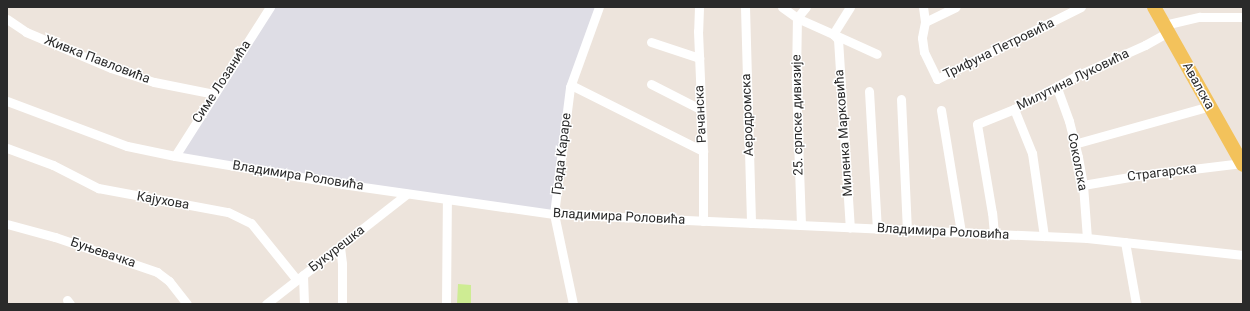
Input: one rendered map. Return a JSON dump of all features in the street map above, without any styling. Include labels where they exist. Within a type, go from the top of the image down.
[{"type":"main road","name":"Авалска","points":[[1154,7],[1241,158]]},
{"type":"street","name":"Симе Лозанића","points":[[175,156],[270,7]]},
{"type":"street","name":"Града Караре","points":[[573,304],[554,214],[571,85],[599,7]]},
{"type":"street","name":"Рачанска","points":[[699,7],[700,109],[703,152],[703,221]]},
{"type":"street","name":"Аеродромска","points":[[745,7],[751,223]]},
{"type":"street","points":[[782,7],[797,18],[878,54]]},
{"type":"street","points":[[797,18],[806,7]]},
{"type":"street","points":[[836,36],[850,7]]},
{"type":"street","points":[[923,7],[925,22],[956,7]]},
{"type":"street","name":"Трифуна Петровића","points":[[925,22],[922,38],[924,52],[937,79],[1081,7]]},
{"type":"street","name":"Милутина Луковића","points":[[994,234],[978,124],[1014,109],[1057,88],[1076,76],[1145,45],[1166,28],[1200,17],[1243,17]]},
{"type":"street","name":"25. српске дивизије","points":[[797,18],[796,79],[801,225]]},
{"type":"street","name":"Живка Павловића","points":[[7,19],[26,32],[111,68],[154,82],[214,94]]},
{"type":"street","name":"Миленка Марковића","points":[[836,36],[850,228]]},
{"type":"street","points":[[651,42],[699,58]]},
{"type":"street","points":[[651,84],[700,109]]},
{"type":"street","points":[[571,85],[703,152]]},
{"type":"street","name":"Соколска","points":[[1057,88],[1069,121],[1083,185],[1086,238]]},
{"type":"street","points":[[869,91],[877,228]]},
{"type":"street","points":[[901,99],[907,230]]},
{"type":"street","name":"Владимира Роловића","points":[[7,102],[127,146],[175,156],[407,194],[554,214],[1086,238],[1243,255]]},
{"type":"street","points":[[1074,144],[1210,106]]},
{"type":"street","points":[[1014,109],[1032,153],[1044,236]]},
{"type":"street","points":[[941,110],[961,232]]},
{"type":"street","name":"Кајухова","points":[[7,148],[53,165],[98,188],[228,212],[251,223],[300,278]]},
{"type":"street","name":"Страгарска","points":[[1083,185],[1241,158]]},
{"type":"street","name":"Букурешка","points":[[266,304],[407,194]]},
{"type":"street","points":[[446,304],[447,199]]},
{"type":"street","name":"Буњевачка","points":[[7,224],[55,237],[157,272],[169,281],[187,304]]},
{"type":"street","points":[[1124,242],[1136,304]]},
{"type":"street","points":[[340,247],[342,264],[342,304]]},
{"type":"street","points":[[300,278],[304,304]]},
{"type":"shaded area","points":[[270,7],[599,7],[570,87],[554,214],[175,156]]},
{"type":"green space","points":[[458,284],[471,285],[471,304],[457,304]]}]
